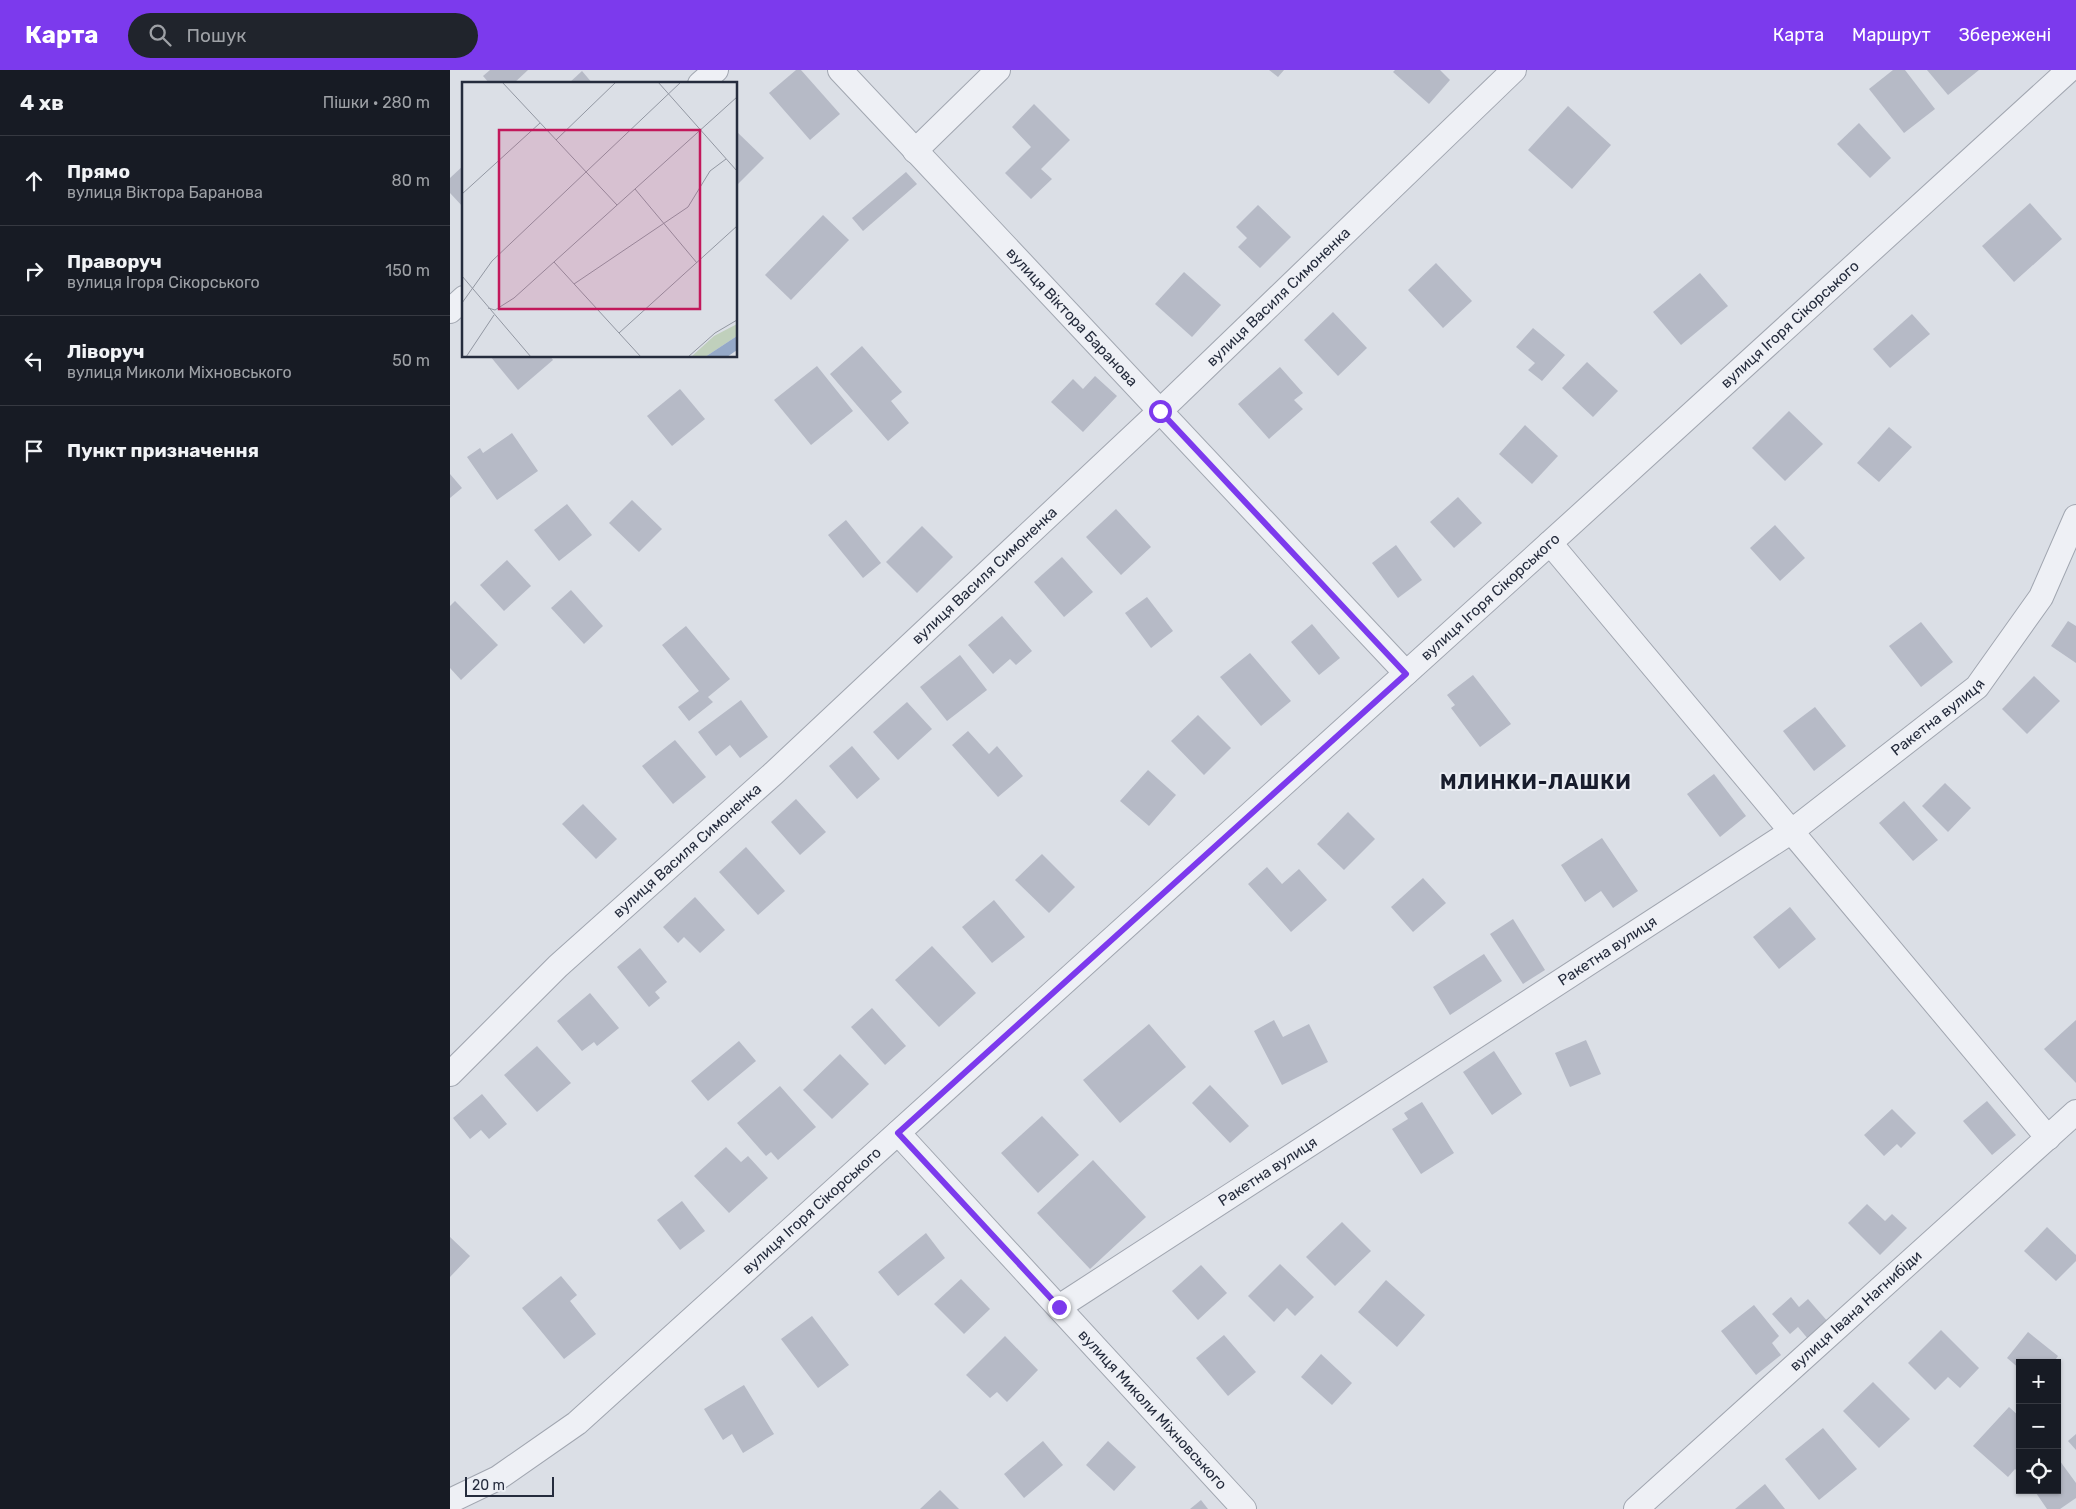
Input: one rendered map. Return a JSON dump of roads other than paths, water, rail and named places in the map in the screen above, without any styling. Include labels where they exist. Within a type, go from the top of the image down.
[{"type":"street","points":[[702,82],[716,70]]},
{"type":"street","name":"вулиця Віктора Баранова","points":[[840,70],[1406,674]]},
{"type":"street","points":[[915,151],[998,70]]},
{"type":"street","name":"вулиця Василя Симоненка","points":[[450,1074],[558,966],[774,772],[1160,411],[1514,70]]},
{"type":"street","name":"вулиця Ігоря Сікорського","points":[[450,1501],[498,1478],[577,1423],[1406,674],[2068,70]]},
{"type":"street","points":[[450,310],[462,300]]},
{"type":"street","name":"Ракетна вулиця","points":[[1059,1307],[1792,831],[1977,687],[2041,597],[2076,516]]},
{"type":"street","points":[[1550,543],[2048,1138]]},
{"type":"street","name":"вулиця Івана Нагнибіди","points":[[1636,1509],[2076,1112]]},
{"type":"street","name":"вулиця Миколи Міхновського","points":[[898,1133],[1244,1509]]},
{"type":"district","name":"МЛИНКИ-ЛАШКИ","points":[[1536,782]]}]
